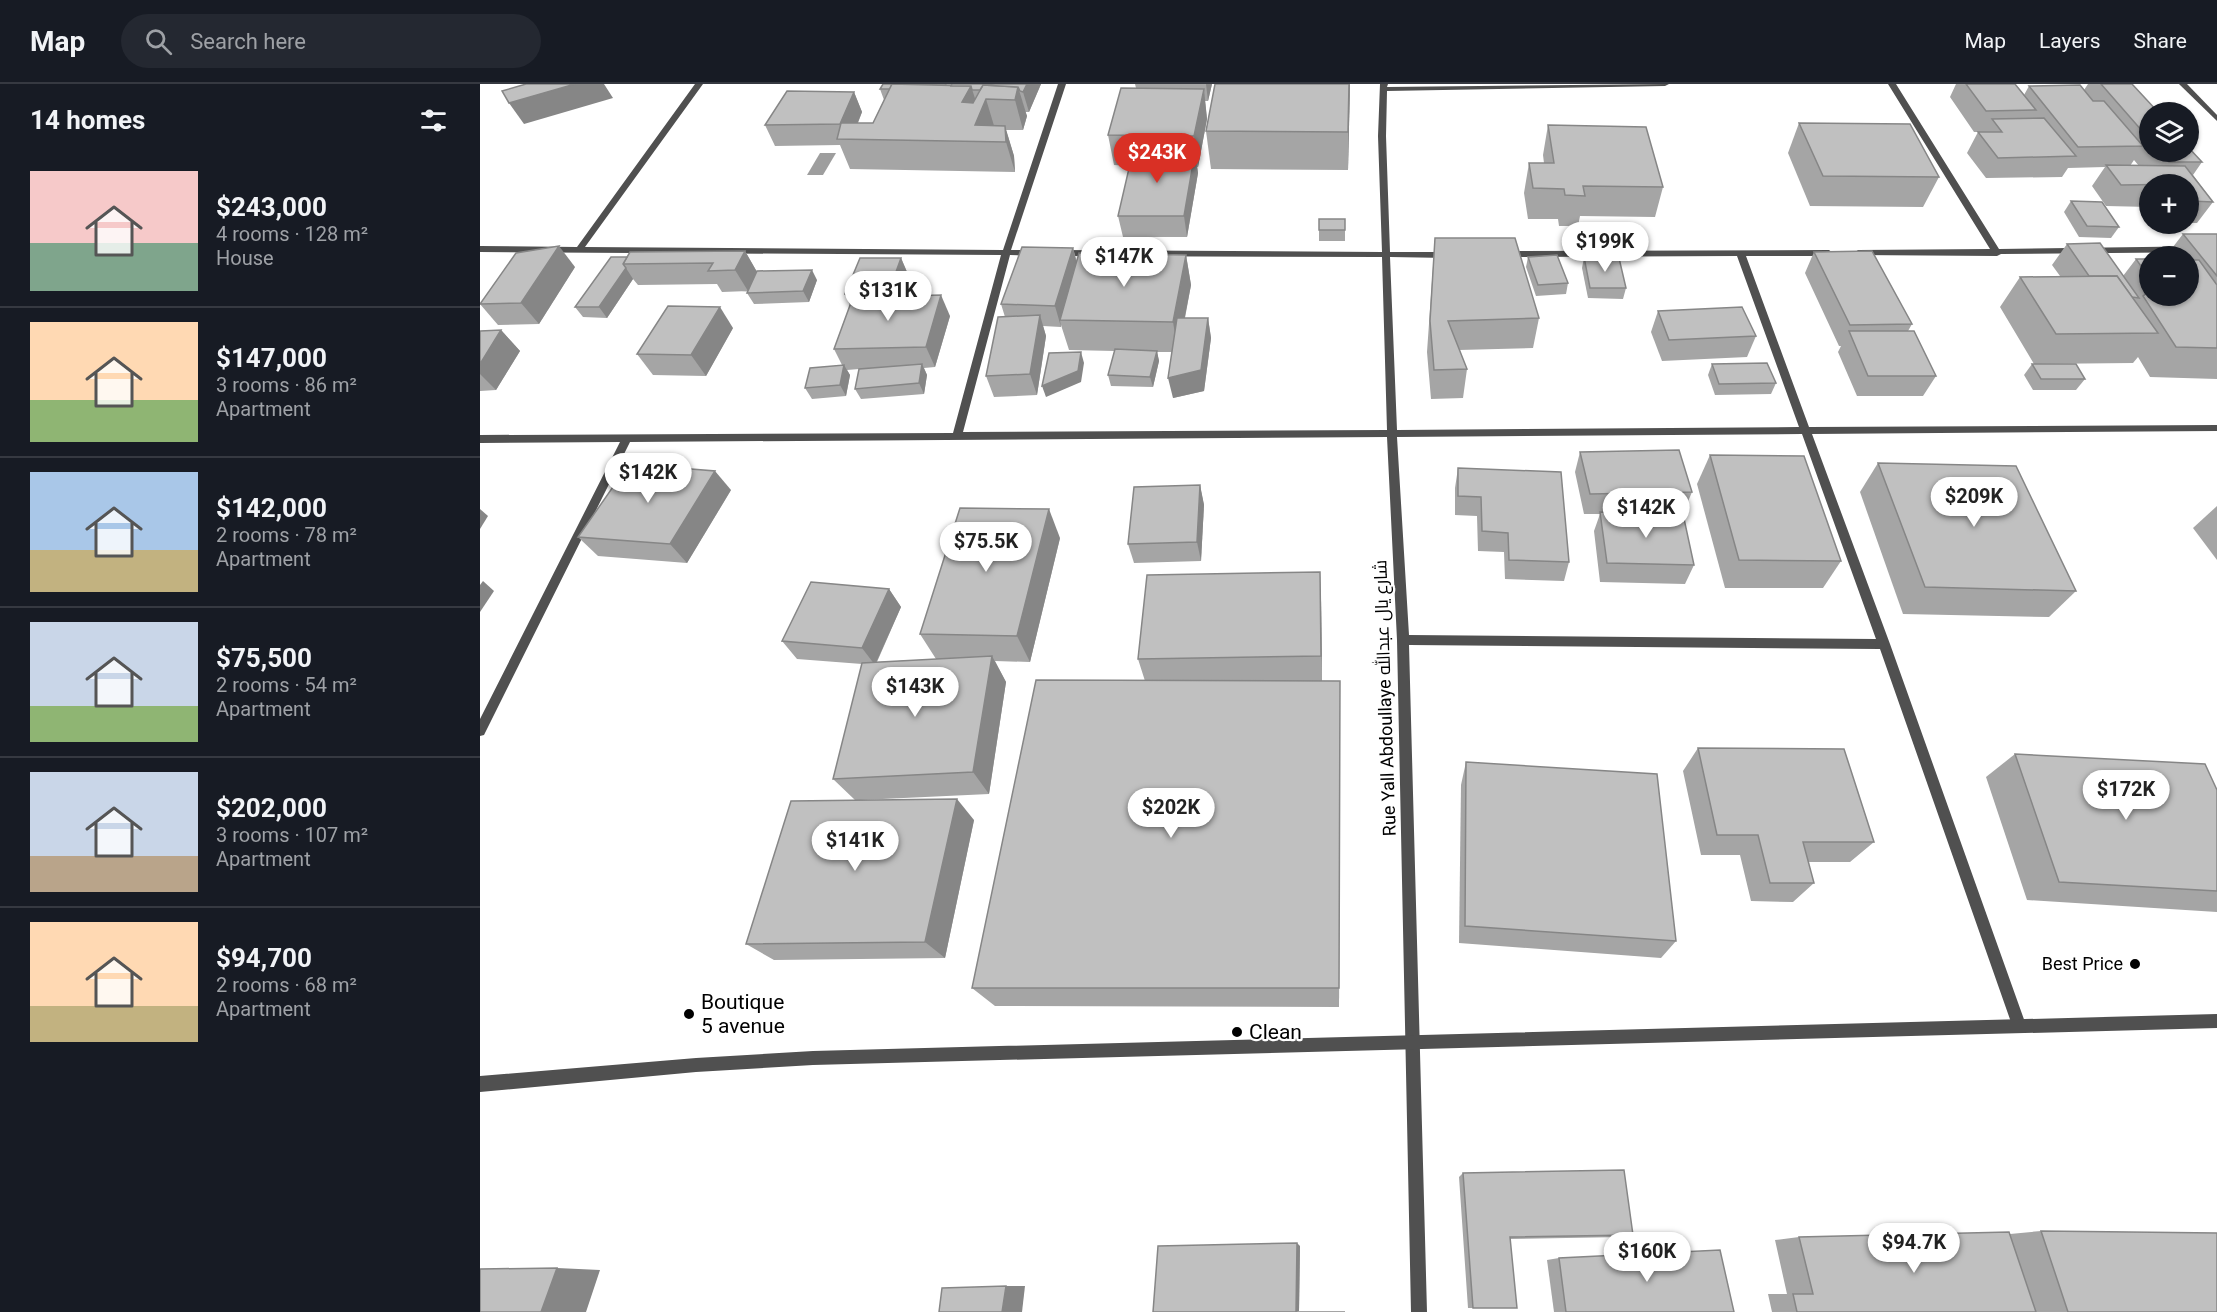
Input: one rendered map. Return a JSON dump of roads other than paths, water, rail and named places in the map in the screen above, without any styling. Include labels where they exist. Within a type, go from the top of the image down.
[{"type":"street","points":[[579,250],[699,84]]},
{"type":"street","points":[[957,436],[1006,253],[1062,84]]},
{"type":"street","points":[[1384,86],[1665,84]]},
{"type":"street","points":[[1892,84],[1996,253]]},
{"type":"street","points":[[2183,84],[2217,119]]},
{"type":"street","name":"Rue Yall Abdoullaye شارع يال عبدالله","points":[[1384,86],[1382,136],[1402,640],[1419,1312]]},
{"type":"street","points":[[480,249],[1041,253]]},
{"type":"street","points":[[1847,253],[2217,249]]},
{"type":"street","points":[[1740,252],[1884,644],[2019,1025]]},
{"type":"street","points":[[1053,253],[1457,255]]},
{"type":"street","points":[[1492,255],[1835,253]]},
{"type":"street","points":[[480,439],[2217,428]]},
{"type":"street","points":[[480,731],[627,438]]},
{"type":"street","points":[[1402,640],[1884,644]]},
{"type":"street","points":[[480,709],[497,698]]},
{"type":"street","points":[[480,1084],[696,1065],[813,1058],[2217,1021]]},
{"type":"place","name":"Best Price","points":[[2135,964]]},
{"type":"place","name":"Boutique 5 avenue","points":[[689,1014]]},
{"type":"place","name":"Clean","points":[[1237,1032]]}]
